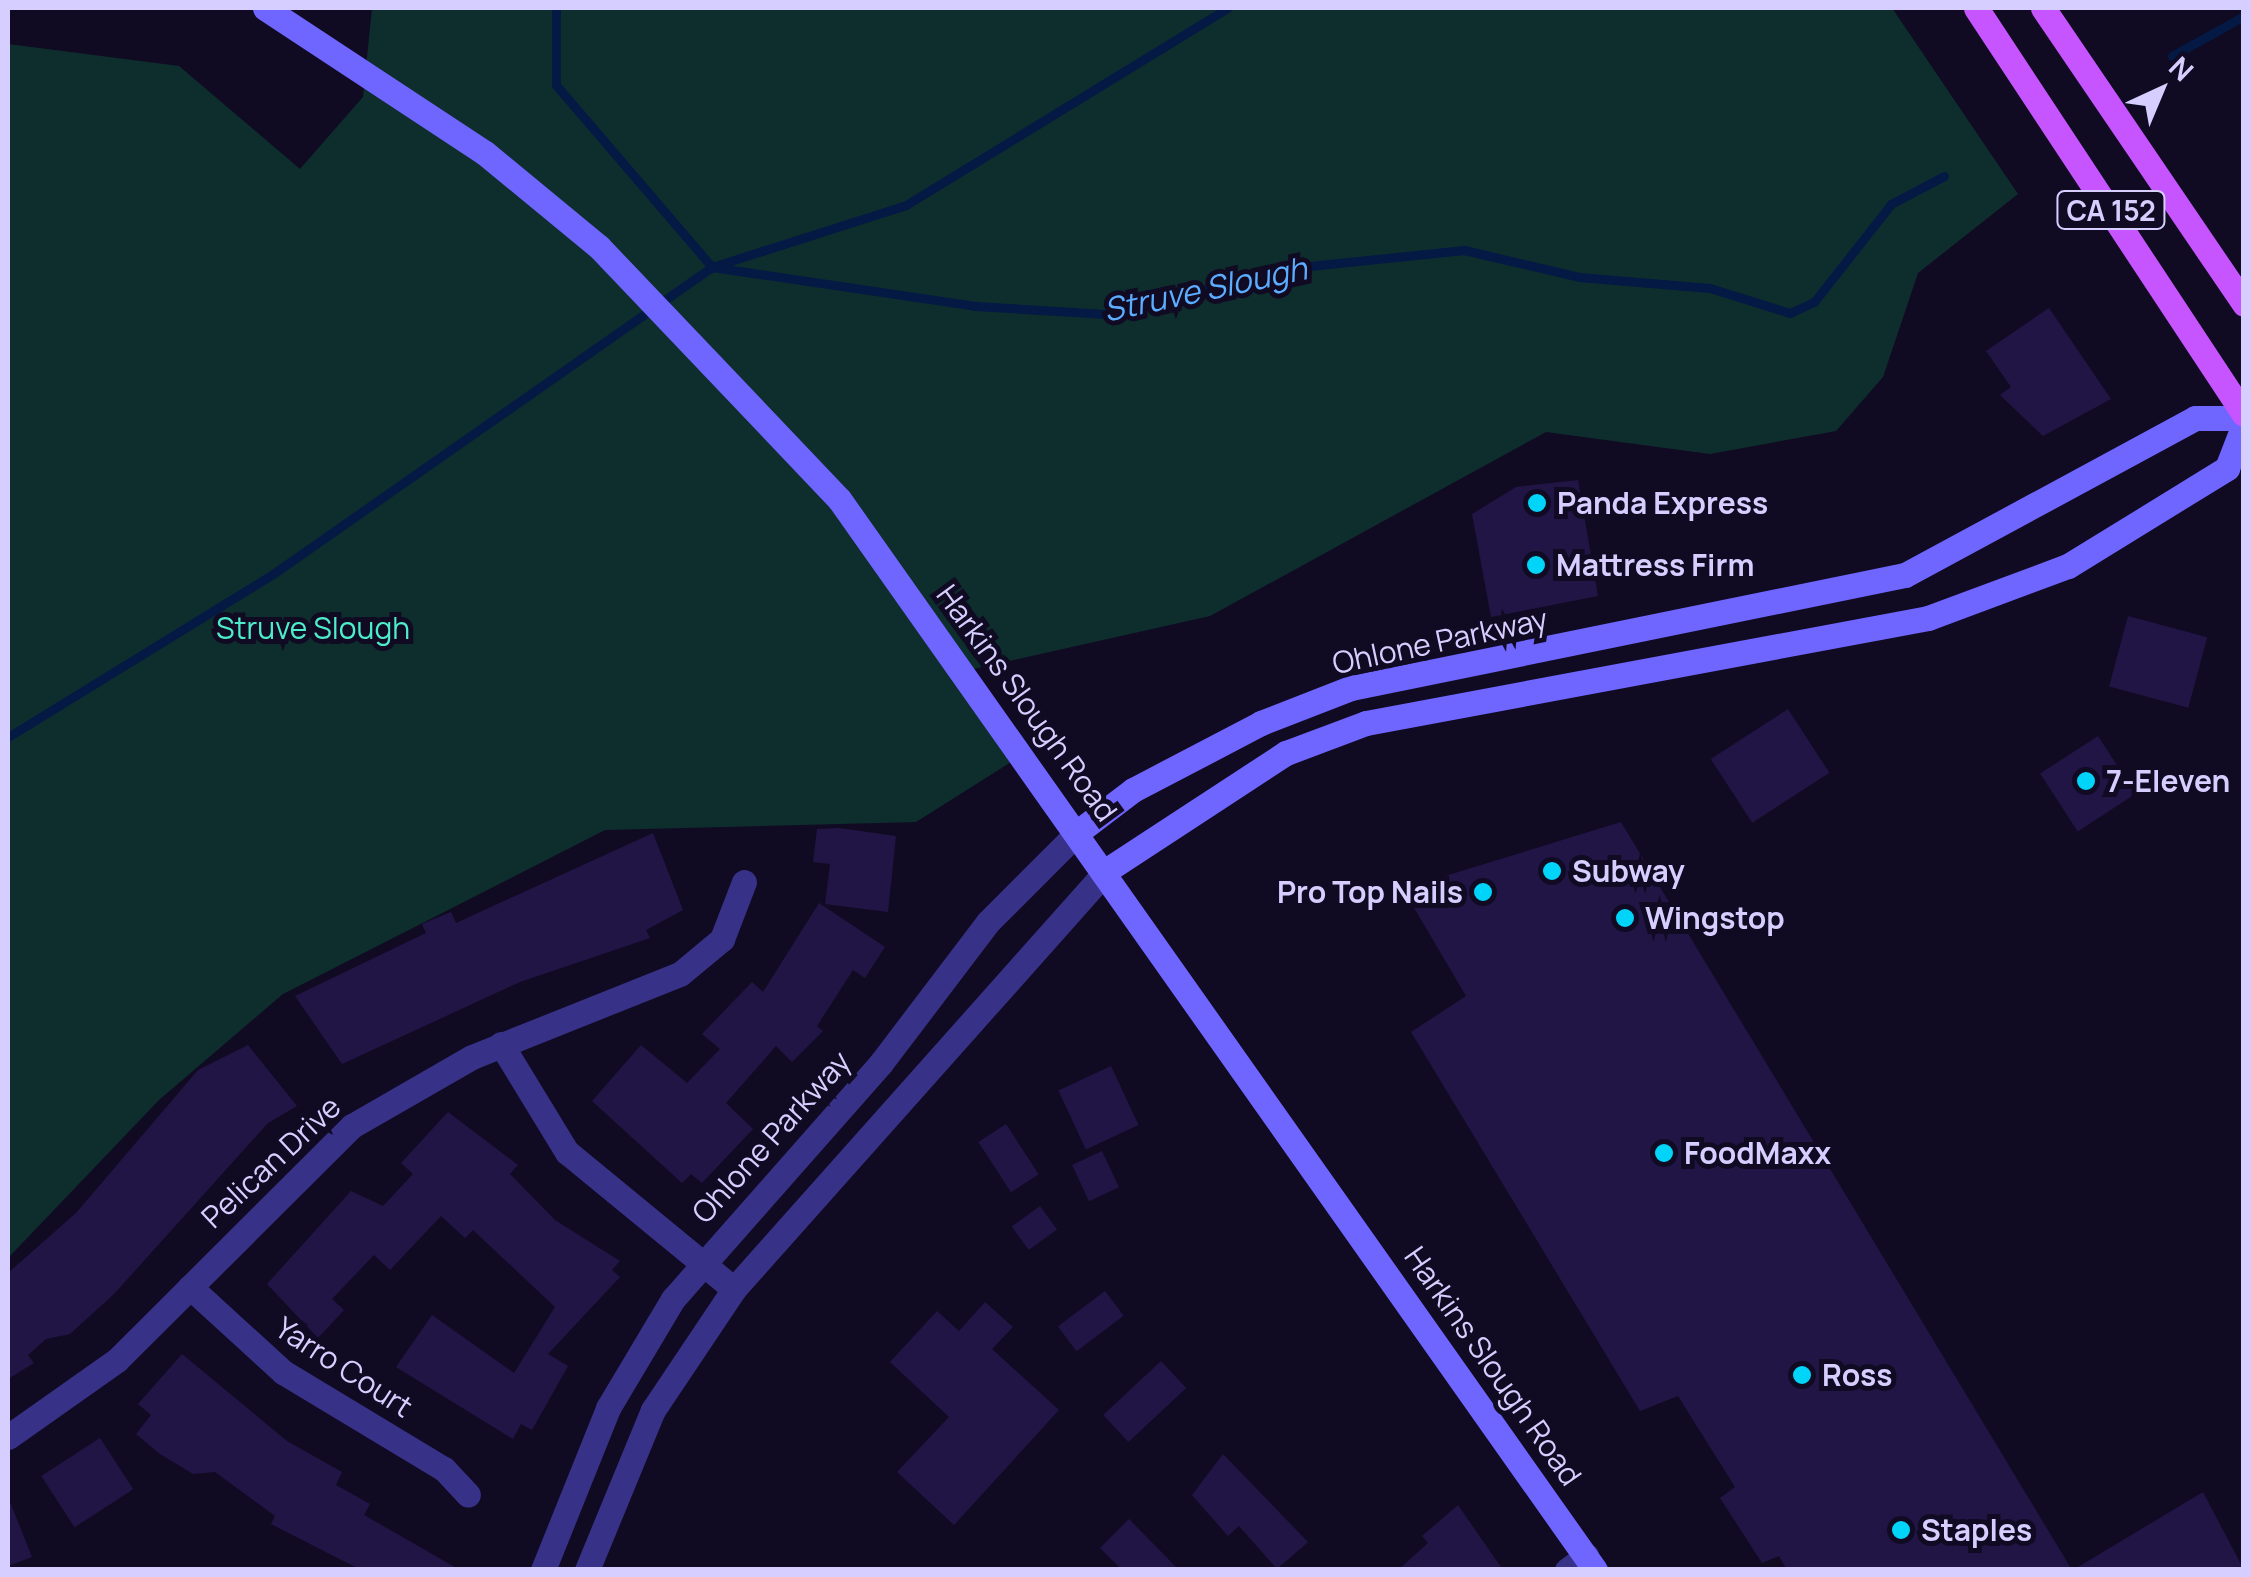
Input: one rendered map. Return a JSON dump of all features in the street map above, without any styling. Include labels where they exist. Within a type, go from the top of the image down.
[{"type":"main road","name":"Harkins Slough Road","points":[[265,8],[313,34],[598,246],[741,388],[840,499],[1080,830],[1582,1565]]},
{"type":"main road","name":"CA 152","points":[[1976,8],[2244,419]]},
{"type":"main road","name":"CA 152","points":[[2043,8],[2244,304]]},
{"type":"main road","name":"Ohlone Parkway","points":[[1080,830],[1133,790],[1261,723],[1351,688],[1904,575],[2195,418],[2244,419]]},
{"type":"main road","points":[[1106,870],[1286,753],[1366,723],[1928,618],[2068,566],[2227,468],[2244,419]]},
{"type":"street","name":"Ohlone Parkway","points":[[544,1570],[623,1378],[702,1262],[880,1063],[988,922],[1080,830]]},
{"type":"street","points":[[588,1570],[653,1410],[734,1289],[1106,870]]},
{"type":"street","name":"Pelican Drive","points":[[8,1438],[98,1376],[352,1126],[500,1044],[628,1002],[680,974],[722,939],[744,882]]},
{"type":"street","points":[[500,1044],[566,1152],[734,1289]]},
{"type":"street","name":"Yarro Court","points":[[190,1288],[283,1372],[444,1469],[468,1495]]},
{"type":"green space","name":"Struve Slough","points":[[372,8],[1892,8],[2018,194],[1918,273],[1883,377],[1836,431],[1710,454],[1546,432],[1210,616],[951,674],[1019,757],[916,822],[605,830],[283,994],[159,1100],[8,1258],[8,44],[179,66],[300,169],[363,97]]},
{"type":"building","points":[[2049,308],[2111,399],[2043,436],[2000,395],[2011,387],[1986,351]]},
{"type":"building","name":"Mattress Firm","points":[[1578,480],[1598,596],[1491,617],[1472,514],[1516,487]]},
{"type":"building","name":"7-Eleven","points":[[2128,616],[2207,637],[2188,708],[2109,687]]},
{"type":"building","points":[[1788,709],[1829,773],[1752,823],[1711,759]]},
{"type":"building","name":"7-Eleven","points":[[2098,736],[2136,794],[2078,831],[2040,774]]},
{"type":"building","points":[[1621,822],[2072,1570],[1787,1570],[1779,1556],[1762,1563],[1720,1498],[1735,1487],[1678,1396],[1640,1411],[1411,1032],[1466,996],[1403,889]]},
{"type":"building","points":[[817,829],[896,836],[888,912],[825,904],[830,864],[813,862]]},
{"type":"building","points":[[653,833],[683,910],[646,930],[650,938],[520,982],[342,1064],[295,996],[426,933],[422,924],[451,912],[456,923]]},
{"type":"building","points":[[819,903],[885,947],[865,978],[853,970],[817,1026],[823,1031],[792,1062],[776,1046],[726,1103],[753,1129],[702,1183],[691,1174],[682,1183],[592,1101],[641,1045],[687,1083],[720,1049],[702,1034],[752,982],[763,992]]},
{"type":"building","points":[[248,1045],[297,1106],[268,1123],[114,1294],[70,1334],[46,1339],[28,1355],[34,1363],[8,1379],[8,1273],[76,1213],[198,1070]]},
{"type":"building","points":[[1111,1066],[1138,1125],[1086,1149],[1058,1091]]},
{"type":"building","points":[[448,1112],[518,1165],[510,1174],[555,1220],[620,1261],[612,1270],[620,1277],[548,1354],[568,1366],[532,1430],[521,1424],[513,1439],[396,1367],[432,1315],[514,1373],[555,1307],[473,1230],[465,1238],[441,1216],[390,1270],[374,1255],[332,1299],[344,1310],[318,1338],[267,1284],[351,1191],[383,1206],[413,1174],[401,1163]]},
{"type":"building","points":[[1006,1124],[1039,1174],[1011,1192],[978,1142]]},
{"type":"building","points":[[1102,1151],[1119,1187],[1089,1201],[1072,1165]]},
{"type":"building","points":[[1040,1206],[1057,1229],[1029,1250],[1012,1227]]},
{"type":"building","points":[[1105,1291],[1124,1316],[1077,1351],[1058,1327]]},
{"type":"building","points":[[985,1302],[1013,1327],[992,1349],[1059,1410],[954,1525],[897,1472],[949,1417],[890,1362],[937,1311],[959,1331]]},
{"type":"building","points":[[182,1354],[287,1441],[342,1472],[336,1485],[370,1504],[364,1515],[460,1570],[361,1570],[271,1524],[275,1516],[215,1472],[193,1474],[160,1454],[136,1434],[151,1415],[138,1404]]},
{"type":"building","points":[[1161,1361],[1186,1388],[1128,1442],[1103,1415]]},
{"type":"building","points":[[100,1438],[133,1489],[75,1527],[41,1476]]},
{"type":"building","points":[[1223,1454],[1308,1542],[1277,1569],[1239,1526],[1228,1536],[1192,1495]]},
{"type":"building","points":[[2203,1492],[2244,1570],[2073,1570]]},
{"type":"building","points":[[8,1497],[32,1557],[8,1566]]},
{"type":"building","points":[[1458,1505],[1503,1570],[1398,1570],[1428,1543],[1422,1536]]},
{"type":"building","points":[[1129,1519],[1179,1570],[1122,1570],[1100,1548]]},
{"type":"waterway","points":[[556,8],[556,85],[712,267],[906,205],[1227,8]]},
{"type":"waterway","name":"Struve Slough","points":[[2172,56],[2244,16]]},
{"type":"waterway","name":"Struve Slough","points":[[8,737],[273,574],[712,267],[975,306],[1106,314],[1290,268],[1464,250],[1579,277],[1710,288],[1790,313],[1814,302],[1891,204],[1944,176]]},
{"type":"place","name":"Panda Express","points":[[1537,503]]},
{"type":"place","name":"Mattress Firm","points":[[1536,565]]},
{"type":"place","name":"7-Eleven","points":[[2086,781]]},
{"type":"place","name":"Subway","points":[[1552,871]]},
{"type":"place","name":"Pro Top Nails","points":[[1483,892]]},
{"type":"place","name":"Wingstop","points":[[1625,918]]},
{"type":"place","name":"FoodMaxx","points":[[1664,1153]]},
{"type":"place","name":"Ross","points":[[1802,1375]]},
{"type":"place","name":"Staples","points":[[1901,1530]]}]
